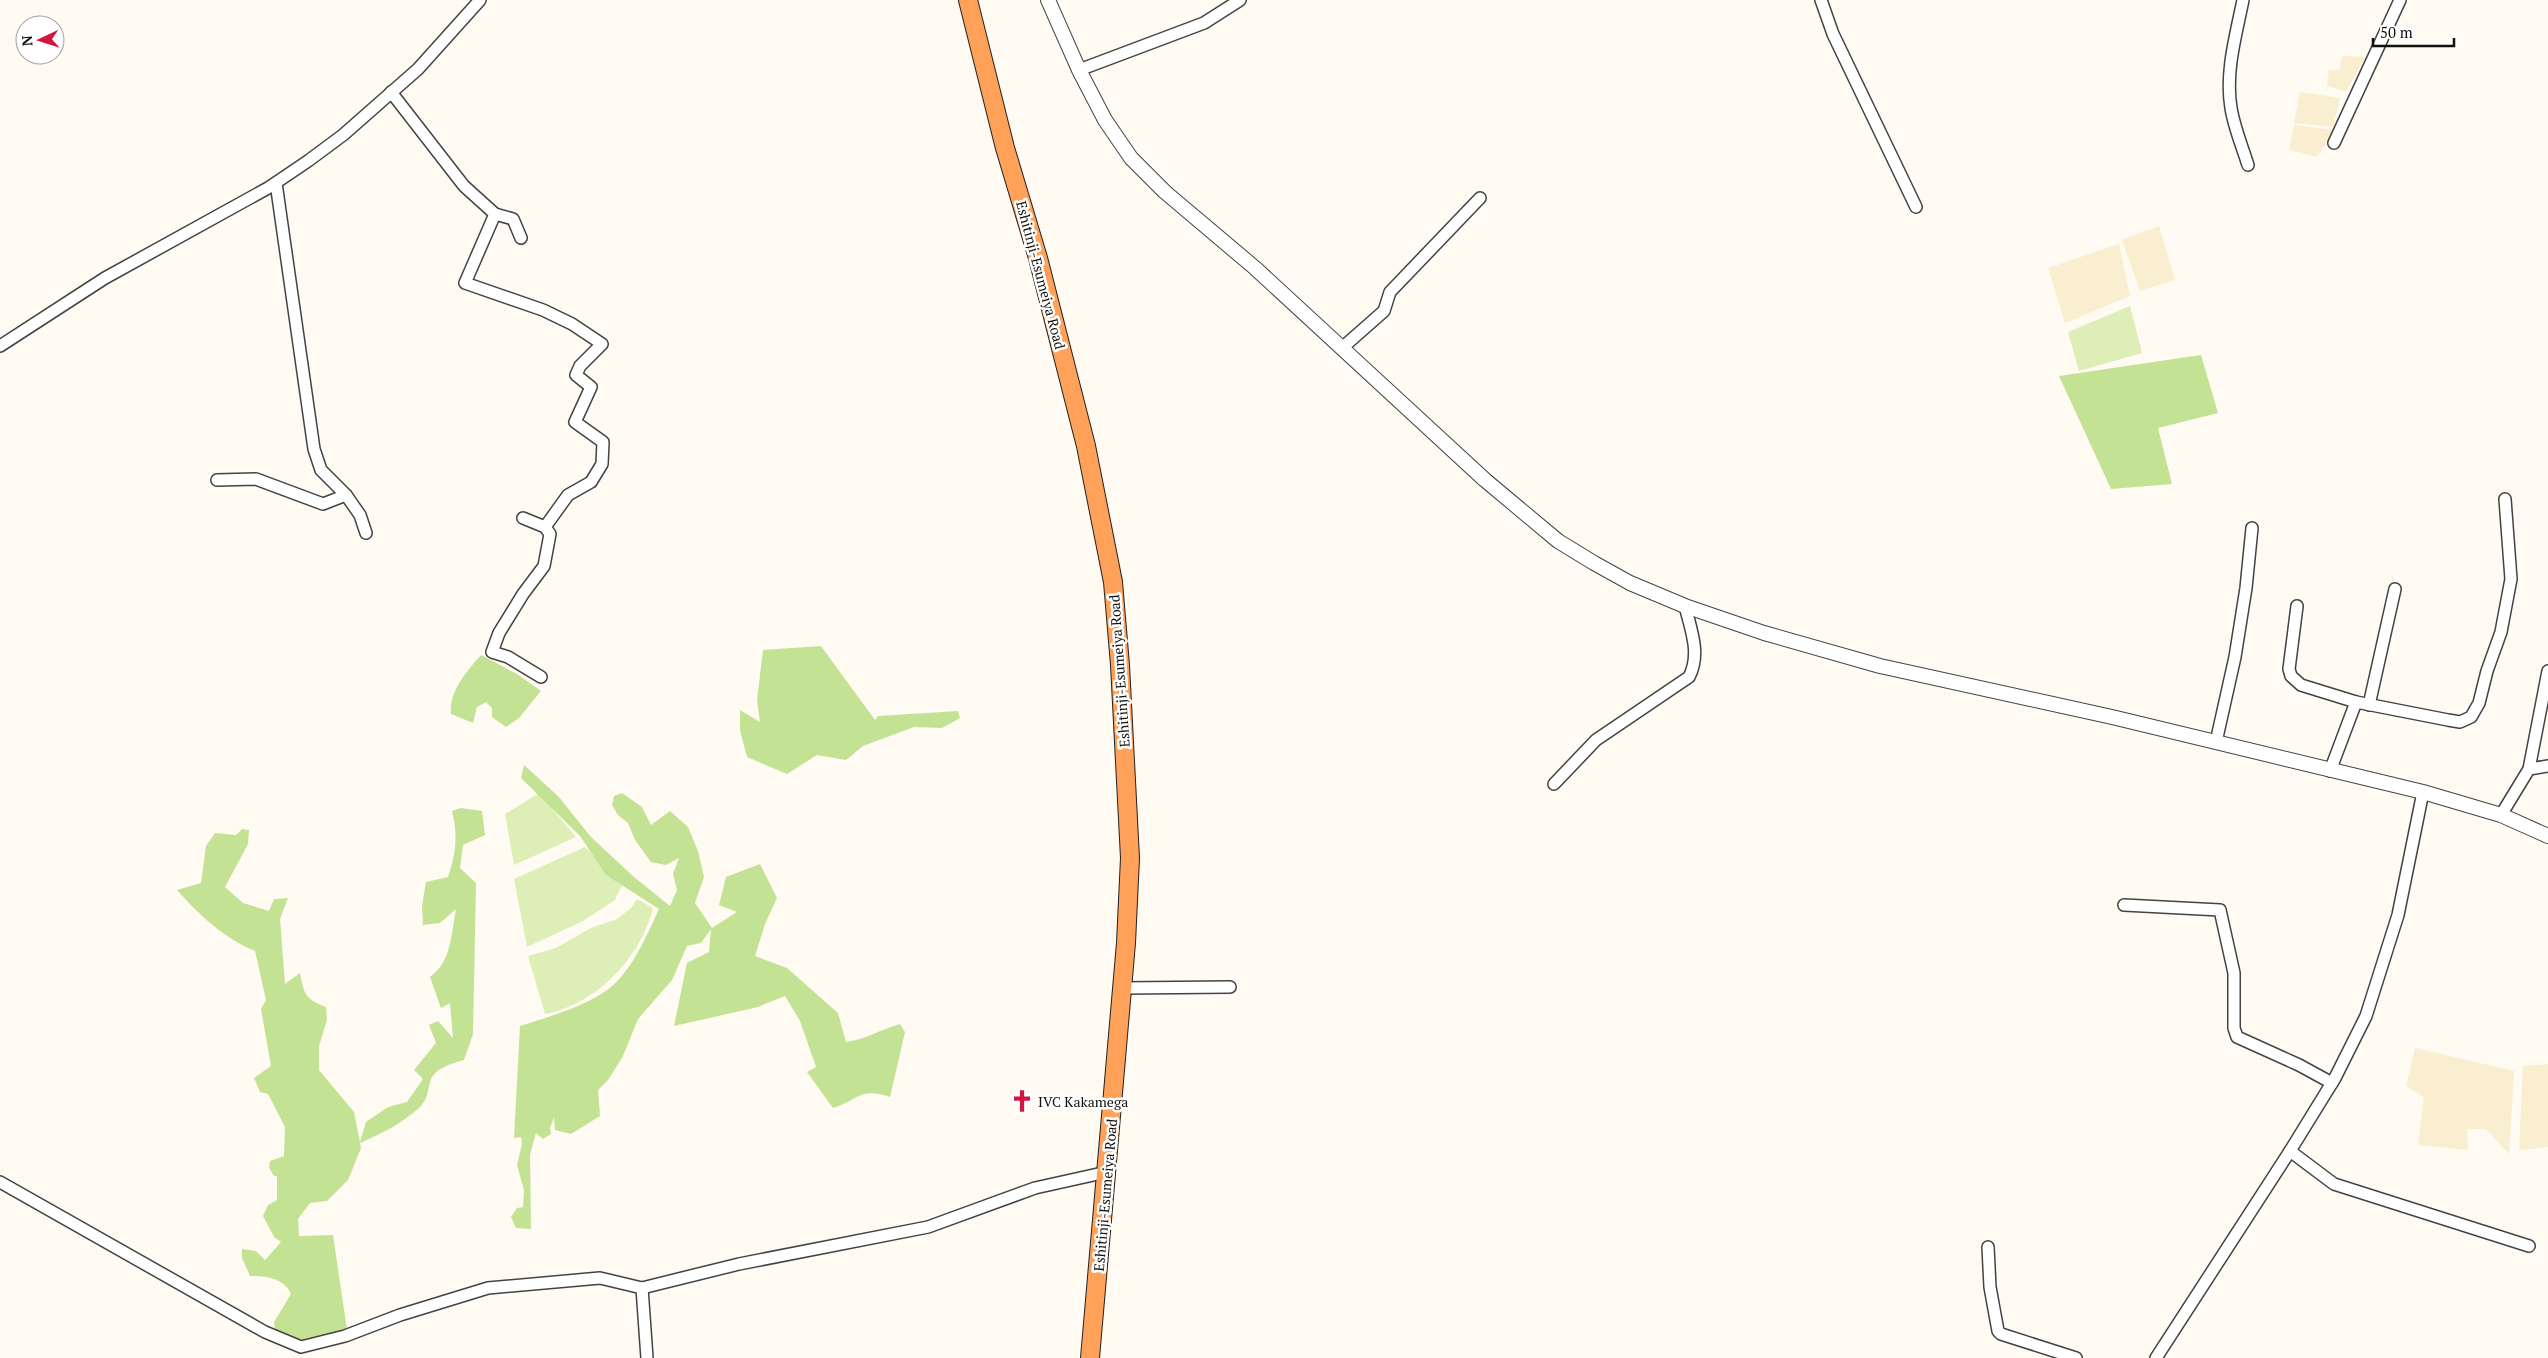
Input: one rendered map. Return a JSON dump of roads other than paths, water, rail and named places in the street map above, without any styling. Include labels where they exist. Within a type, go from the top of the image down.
[{"type":"highway","name":"Eshitinji-Esumeiya Road","points":[[968,0],[1005,148],[1054,318],[1086,446],[1112,582],[1122,690],[1130,858],[1123,988],[1090,1358]]},
{"type":"street","points":[[0,346],[105,278],[276,183],[343,135],[418,69],[480,0]]},
{"type":"street","points":[[1048,0],[1079,70],[1105,120],[1131,158],[1165,192],[1255,268],[1485,480],[1558,541],[1630,583],[1685,606],[1764,633],[1880,666],[2216,742],[2423,792],[2501,815],[2548,836]]},
{"type":"street","points":[[1079,70],[1204,23],[1240,0]]},
{"type":"street","points":[[1821,0],[1833,34],[1916,207]]},
{"type":"street","points":[[2243,0],[2229,82],[2231,109],[2248,165]]},
{"type":"street","points":[[2334,143],[2400,0]]},
{"type":"street","points":[[391,92],[464,186],[495,214],[512,219],[521,238]]},
{"type":"street","points":[[276,183],[314,449],[321,470],[346,495],[360,514],[366,533]]},
{"type":"street","points":[[1342,348],[1384,311],[1390,292],[1480,198]]},
{"type":"street","points":[[495,214],[465,284],[543,310],[572,324],[602,344],[580,366],[576,375],[591,387],[574,422],[603,442],[602,464],[591,482],[568,495],[545,527]]},
{"type":"street","points":[[217,480],[256,479],[323,504],[346,495]]},
{"type":"street","points":[[2298,606],[2289,669],[2291,676],[2301,685],[2356,702],[2454,721],[2460,722],[2471,717],[2479,704],[2487,671],[2501,632],[2511,579],[2505,499]]},
{"type":"street","points":[[522,518],[545,527],[550,534],[544,566],[523,594],[499,633],[492,652],[508,657],[541,677]]},
{"type":"street","points":[[2216,742],[2235,657],[2246,588],[2252,528]]},
{"type":"street","points":[[2369,705],[2394,589]]},
{"type":"street","points":[[1554,784],[1596,740],[1688,676],[1695,664],[1695,648],[1685,606]]},
{"type":"street","points":[[2501,815],[2528,769],[2548,671]]},
{"type":"street","points":[[2330,771],[2356,702]]},
{"type":"street","points":[[2528,769],[2548,766]]},
{"type":"street","points":[[2156,1358],[2290,1152],[2332,1083],[2366,1016],[2396,925],[2423,792]]},
{"type":"street","points":[[2124,905],[2220,910],[2234,973],[2234,1028],[2237,1037],[2299,1065],[2332,1083]]},
{"type":"street","points":[[1123,988],[1230,987]]},
{"type":"street","points":[[2290,1152],[2334,1184],[2529,1246]]},
{"type":"street","points":[[0,1182],[265,1332],[301,1347],[345,1336],[400,1315],[488,1288],[600,1278],[642,1288],[739,1264],[928,1227],[1035,1188],[1107,1172]]},
{"type":"street","points":[[1988,1247],[1990,1287],[1998,1331],[2001,1334],[2076,1358]]},
{"type":"street","points":[[642,1288],[646,1358]]},
{"type":"place","name":"IVC Kakamega","points":[[1022,1101]]}]
